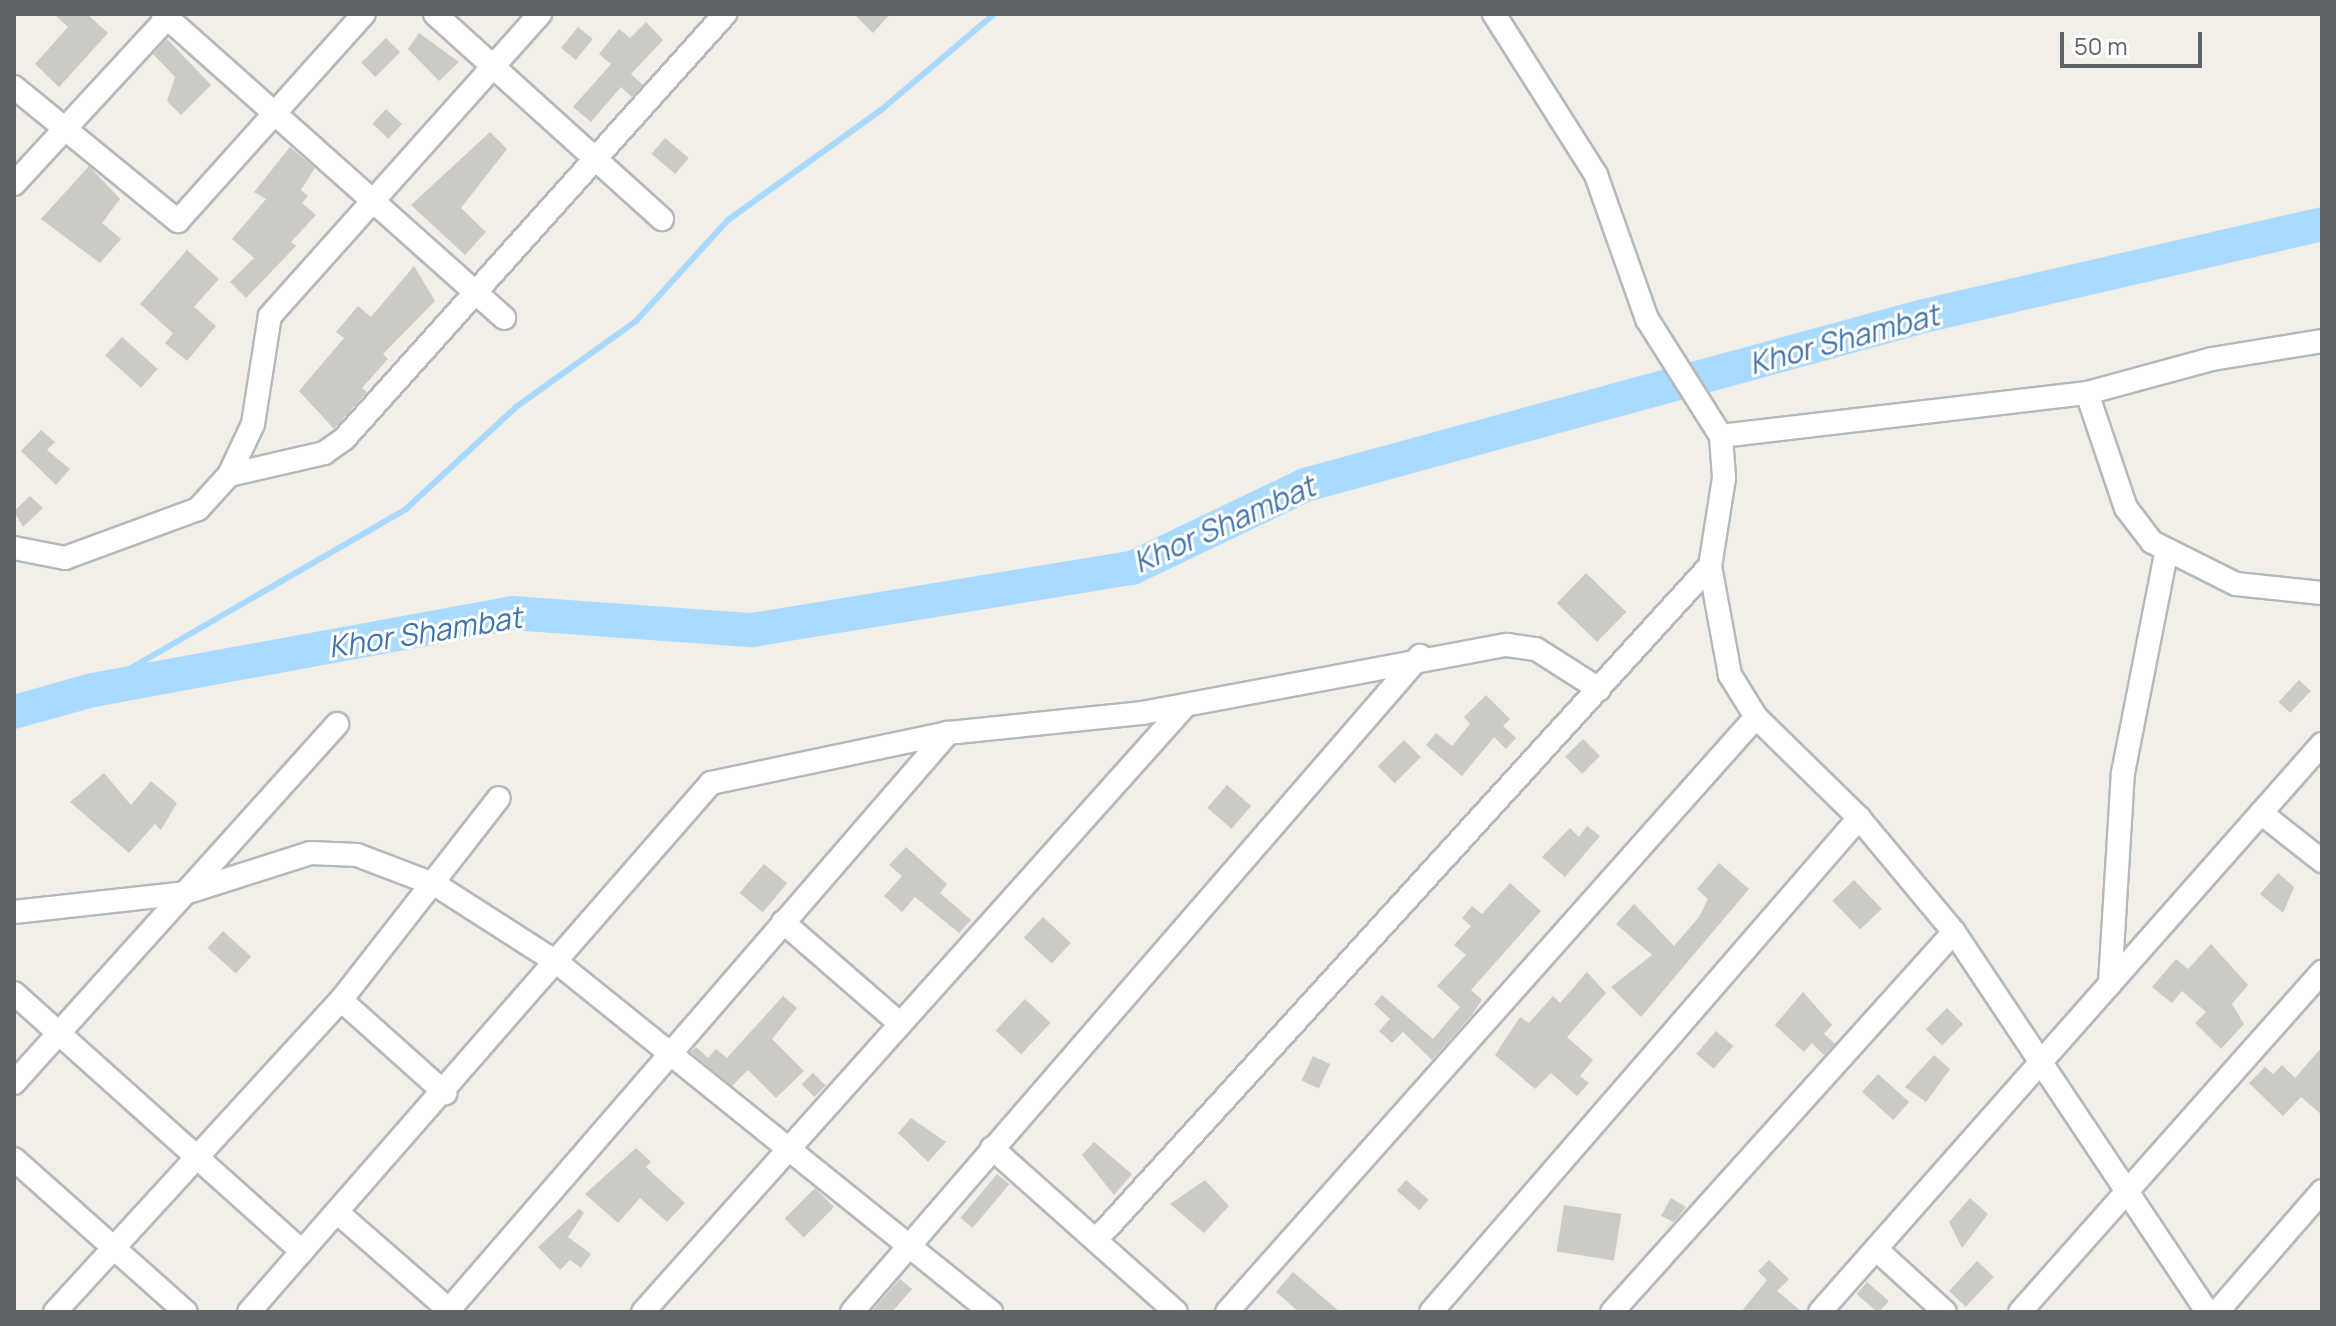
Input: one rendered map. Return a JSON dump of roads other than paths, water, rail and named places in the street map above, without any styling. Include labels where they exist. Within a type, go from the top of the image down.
[{"type":"street","points":[[14,87],[167,220],[178,221],[364,14]]},
{"type":"street","points":[[435,14],[662,219]]},
{"type":"street","points":[[14,548],[49,560],[89,551],[198,509],[229,475],[253,424],[270,316],[540,14]]},
{"type":"street","points":[[229,475],[324,453],[344,439],[725,14]]},
{"type":"street","points":[[1494,14],[1596,175],[1647,319],[1721,436],[1724,478],[1710,566],[1730,675],[1756,717],[1859,818],[1954,932],[2039,1064],[2207,1312]]},
{"type":"street","points":[[14,184],[167,15],[504,318]]},
{"type":"street","points":[[1721,436],[2087,393],[2212,359],[2322,341]]},
{"type":"street","points":[[2087,393],[2126,508],[2166,554],[2236,584],[2322,593]]},
{"type":"street","points":[[2110,984],[2123,773],[2166,554]]},
{"type":"street","points":[[1098,1238],[1710,566]]},
{"type":"street","points":[[249,1312],[559,964],[711,783],[948,733],[1185,706],[1420,656],[1507,645],[1536,649],[1599,689]]},
{"type":"street","points":[[852,1312],[904,1247],[1420,656]]},
{"type":"street","points":[[643,1312],[897,1021],[1185,706]]},
{"type":"street","points":[[1227,1312],[1756,717]]},
{"type":"street","points":[[14,1083],[337,724]]},
{"type":"street","points":[[338,1213],[448,1311],[667,1052],[948,733]]},
{"type":"street","points":[[1820,1312],[2322,744]]},
{"type":"street","points":[[55,1312],[195,1152],[341,1000],[436,885],[499,798]]},
{"type":"street","points":[[2261,813],[2322,861]]},
{"type":"street","points":[[1431,1312],[1859,818]]},
{"type":"street","points":[[14,912],[185,893],[310,853],[357,855],[436,885],[559,964],[788,1147],[904,1247],[991,1312]]},
{"type":"street","points":[[783,922],[897,1021]]},
{"type":"street","points":[[1612,1312],[1954,932]]},
{"type":"street","points":[[2020,1312],[2322,972]]},
{"type":"street","points":[[14,993],[302,1251]]},
{"type":"street","points":[[341,1000],[445,1093]]},
{"type":"street","points":[[992,1148],[1098,1238],[1176,1312]]},
{"type":"street","points":[[14,1159],[186,1312]]},
{"type":"street","points":[[2217,1312],[2322,1191]]},
{"type":"street","points":[[1876,1249],[1945,1312]]},
{"type":"waterway","points":[[93,690],[406,509],[516,407],[636,321],[728,220],[881,110],[994,14]]},
{"type":"waterway","name":"Khor Shambat","points":[[14,712],[93,690],[512,613],[752,630],[1132,568],[1305,485],[1924,316],[2322,224]]}]
